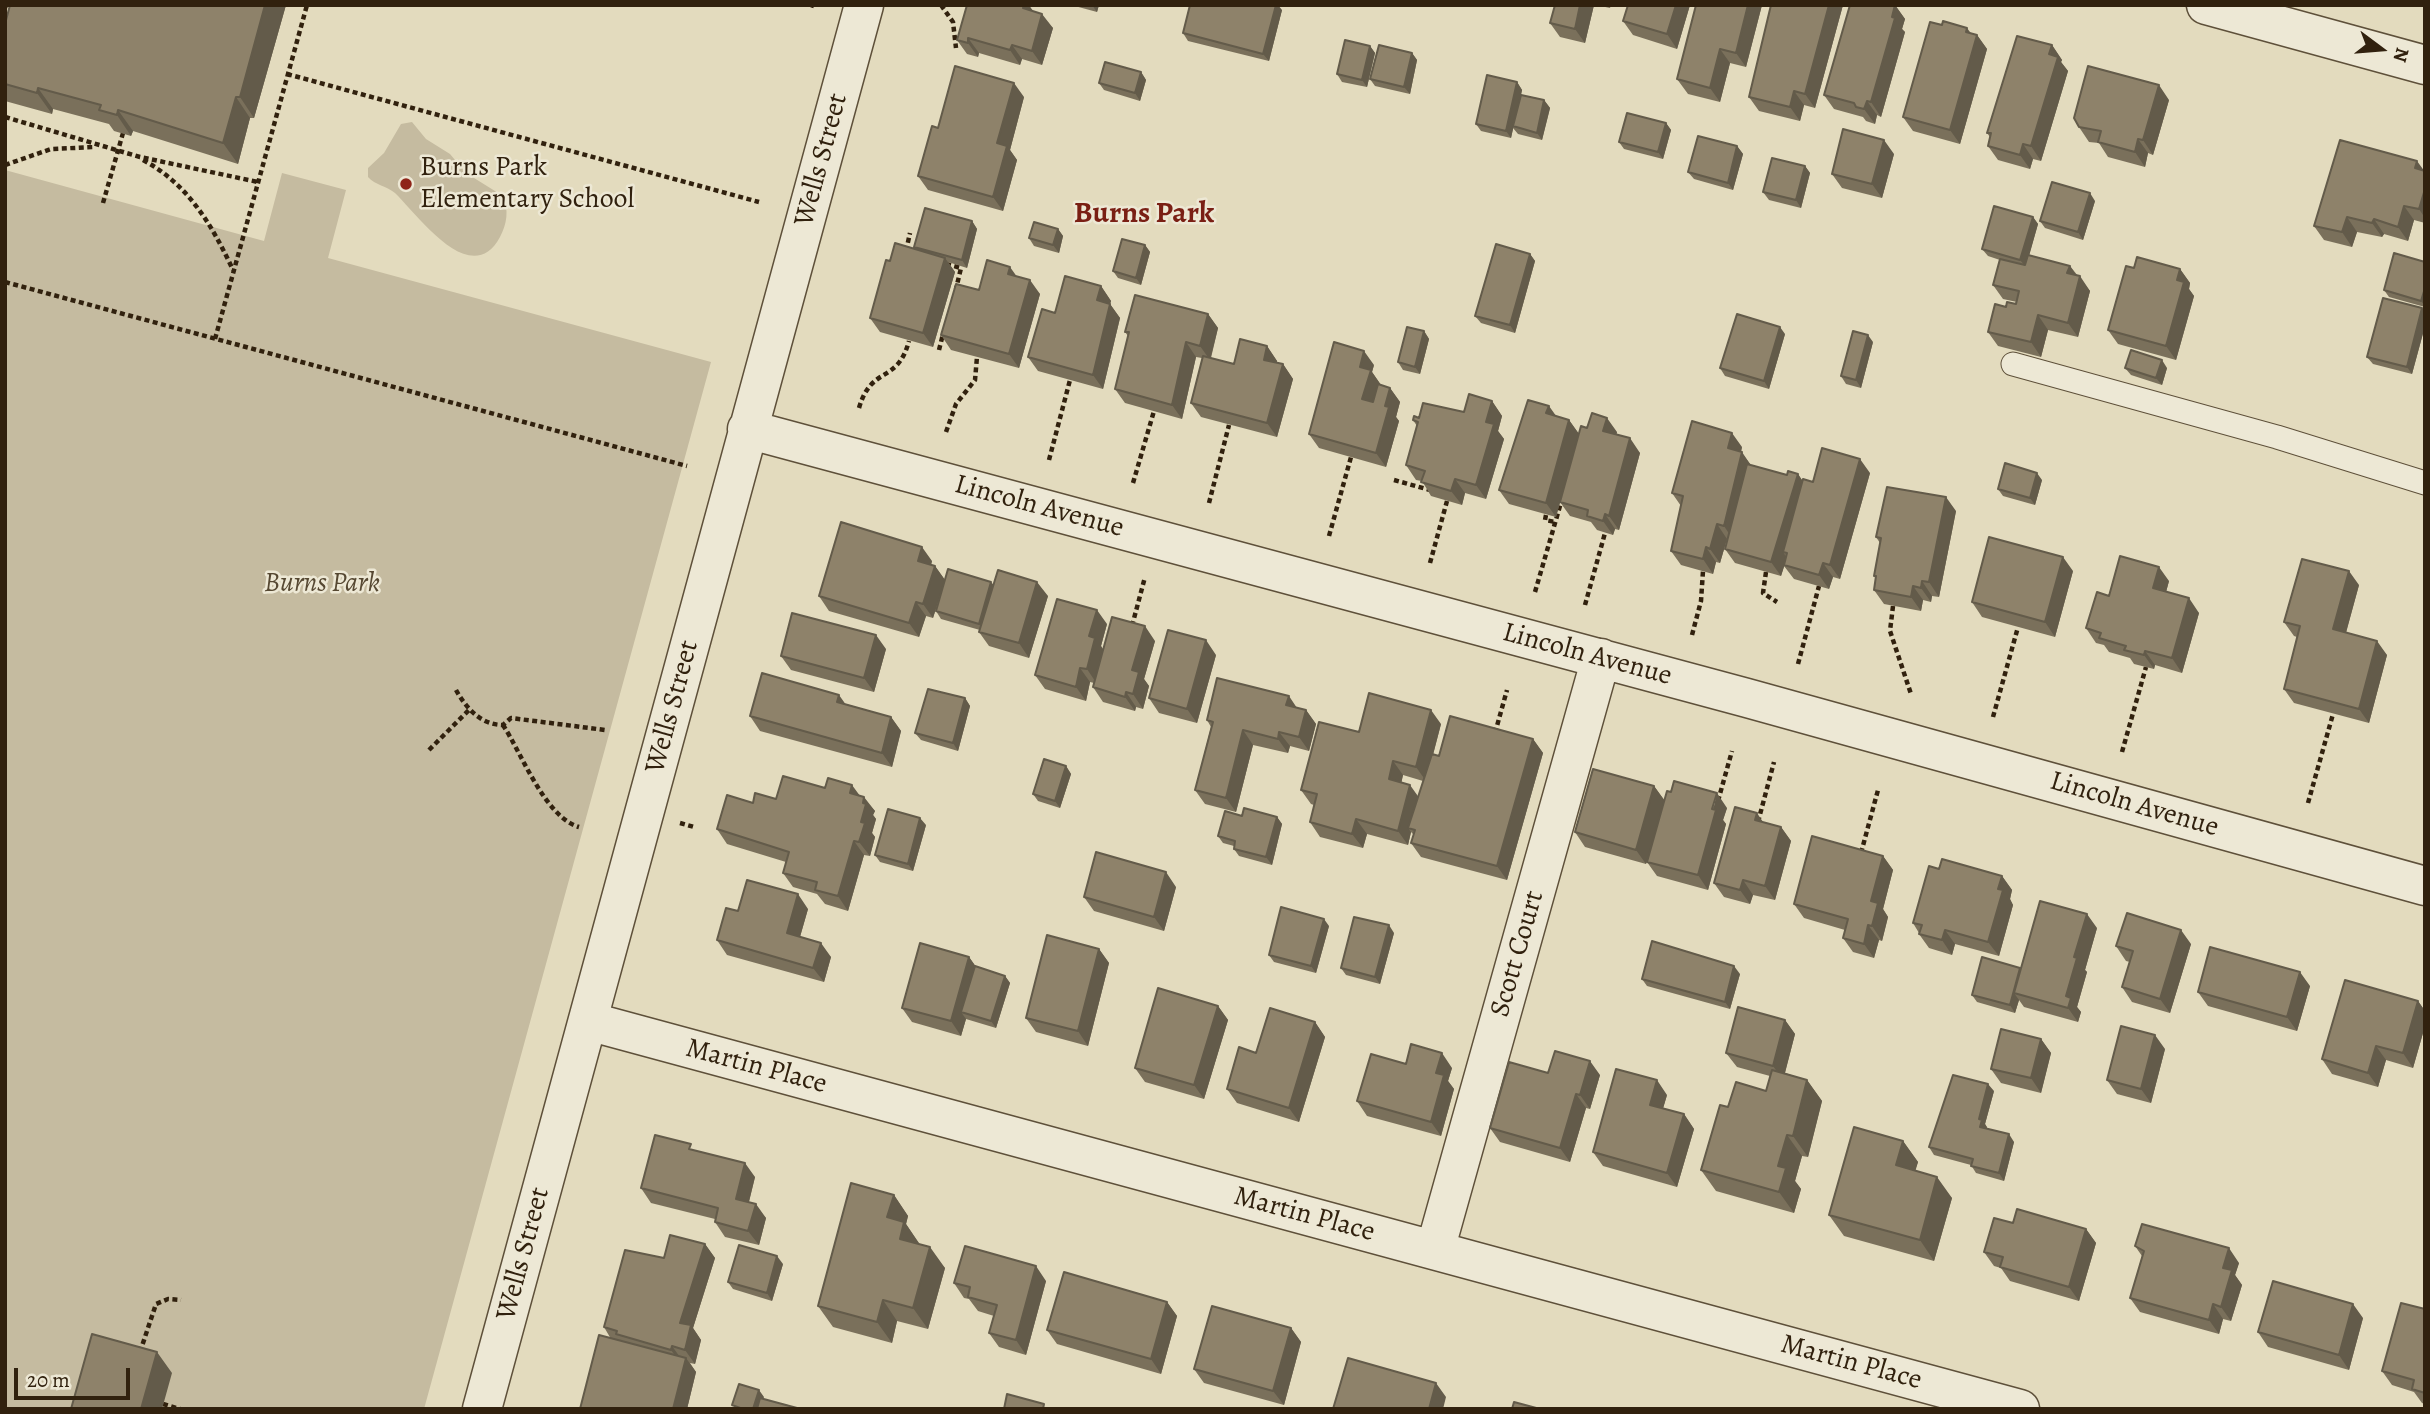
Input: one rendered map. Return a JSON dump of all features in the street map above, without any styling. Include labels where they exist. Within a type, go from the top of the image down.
[{"type":"street","name":"Wells Street","points":[[482,1409],[864,5]]},
{"type":"street","points":[[2206,5],[2425,65]]},
{"type":"street","name":"Lincoln Avenue","points":[[747,429],[1601,658],[2425,886]]},
{"type":"street","name":"Scott Court","points":[[1435,1251],[1601,658]]},
{"type":"street","name":"Martin Place","points":[[588,1021],[2020,1409]]},
{"type":"lane","points":[[2012,364],[2277,437],[2425,483]]},
{"type":"path","points":[[215,339],[307,5]]},
{"type":"path","points":[[942,5],[953,22],[956,46],[964,41]]},
{"type":"path","points":[[288,74],[759,202]]},
{"type":"path","points":[[5,117],[132,155],[258,182]]},
{"type":"path","points":[[103,203],[123,133]]},
{"type":"path","points":[[5,165],[36,153],[66,147],[117,151]]},
{"type":"path","points":[[132,155],[159,170],[198,205],[233,271]]},
{"type":"path","points":[[910,233],[905,251],[916,254]]},
{"type":"path","points":[[936,261],[961,268],[955,292]]},
{"type":"path","points":[[5,282],[687,466]]},
{"type":"path","points":[[939,350],[945,326]]},
{"type":"path","points":[[859,408],[866,387],[900,364],[909,341]]},
{"type":"path","points":[[946,432],[956,404],[975,380],[977,357]]},
{"type":"path","points":[[1049,460],[1070,380]]},
{"type":"path","points":[[1133,483],[1154,411]]},
{"type":"path","points":[[1209,503],[1229,425]]},
{"type":"path","points":[[1329,536],[1351,457]]},
{"type":"path","points":[[1394,480],[1433,491]]},
{"type":"path","points":[[1535,592],[1563,496]]},
{"type":"path","points":[[1430,564],[1447,501]]},
{"type":"path","points":[[1546,514],[1545,520],[1555,522]]},
{"type":"path","points":[[1585,605],[1605,533]]},
{"type":"path","points":[[1130,634],[1147,571]]},
{"type":"path","points":[[1692,635],[1701,601],[1703,571]]},
{"type":"path","points":[[1768,573],[1763,593],[1777,602]]},
{"type":"path","points":[[1798,664],[1819,586]]},
{"type":"path","points":[[1894,606],[1890,631],[1911,695]]},
{"type":"path","points":[[1993,717],[2018,627]]},
{"type":"path","points":[[2122,752],[2146,667]]},
{"type":"path","points":[[457,690],[469,709],[485,721],[503,724],[511,718],[605,730]]},
{"type":"path","points":[[1493,739],[1507,690]]},
{"type":"path","points":[[429,750],[469,709]]},
{"type":"path","points":[[2308,803],[2333,714]]},
{"type":"path","points":[[503,724],[554,811],[566,822],[579,827]]},
{"type":"path","points":[[1717,805],[1732,751]]},
{"type":"path","points":[[1757,824],[1774,762]]},
{"type":"path","points":[[1859,861],[1878,790]]},
{"type":"path","points":[[137,1361],[156,1304],[168,1299],[181,1300]]},
{"type":"path","points":[[163,1404],[180,1409]]},
{"type":"green space","points":[[412,122],[426,139],[450,154],[466,173],[503,196],[507,212],[504,227],[500,237],[488,251],[474,256],[445,243],[395,193],[368,177],[368,168],[384,153],[401,124]]},
{"type":"green space","name":"Burns Park","points":[[5,170],[264,241],[282,173],[346,190],[328,258],[711,362],[424,1409],[5,1409]]},
{"type":"building","points":[[10,5],[265,5],[240,97],[236,97],[223,143],[118,110],[117,115],[99,110],[101,105],[38,88],[37,93],[5,84],[5,24]]},
{"type":"building","points":[[967,5],[1024,5],[1023,8],[1042,14],[1032,51],[1012,45],[1010,50],[968,38],[968,43],[957,40]]},
{"type":"building","points":[[1190,5],[1276,5],[1263,54],[1183,33]]},
{"type":"building","points":[[1555,5],[1580,5],[1575,29],[1550,23]]},
{"type":"building","points":[[1628,5],[1676,5],[1667,34],[1623,21]]},
{"type":"building","points":[[1696,5],[1748,5],[1736,53],[1720,49],[1710,88],[1677,79]]},
{"type":"building","points":[[1771,5],[1829,5],[1805,94],[1794,91],[1790,107],[1749,97]]},
{"type":"building","points":[[1850,5],[1895,5],[1892,17],[1895,18],[1871,102],[1867,101],[1864,109],[1856,107],[1854,103],[1824,95]]},
{"type":"building","points":[[1943,21],[1967,28],[1966,32],[1977,35],[1950,130],[1903,117],[1930,22],[1942,25]]},
{"type":"building","points":[[2017,36],[2052,45],[2049,54],[2058,57],[2031,146],[2023,144],[2020,155],[1988,146],[1991,133],[1987,133]]},
{"type":"building","points":[[1345,40],[1370,46],[1362,80],[1337,74]]},
{"type":"building","points":[[1379,45],[1412,53],[1404,87],[1370,79]]},
{"type":"building","points":[[1105,62],[1141,72],[1135,93],[1099,83]]},
{"type":"building","points":[[955,66],[1014,83],[997,143],[1007,146],[993,197],[918,176],[932,126],[938,128]]},
{"type":"building","points":[[2088,66],[2159,85],[2143,140],[2138,139],[2135,152],[2098,142],[2101,131],[2079,127],[2074,118]]},
{"type":"building","points":[[1487,75],[1517,82],[1506,131],[1476,124]]},
{"type":"building","points":[[1521,95],[1544,100],[1537,133],[1513,126]]},
{"type":"building","points":[[1627,113],[1666,123],[1658,152],[1619,142]]},
{"type":"building","points":[[1843,129],[1884,140],[1872,184],[1832,174]]},
{"type":"building","points":[[1698,136],[1737,146],[1728,183],[1688,172]]},
{"type":"building","points":[[2340,140],[2417,161],[2415,168],[2425,171],[2425,189],[2419,209],[2404,206],[2398,227],[2374,219],[2372,223],[2347,217],[2342,232],[2314,226]]},
{"type":"building","points":[[1772,158],[1805,166],[1796,200],[1763,192]]},
{"type":"building","points":[[2052,182],[2090,193],[2078,232],[2040,221]]},
{"type":"building","points":[[1994,206],[2033,217],[2020,260],[1982,249]]},
{"type":"building","points":[[925,208],[972,221],[962,260],[914,247]]},
{"type":"building","points":[[1034,222],[1058,229],[1053,245],[1029,238]]},
{"type":"building","points":[[1122,239],[1145,245],[1136,278],[1113,271]]},
{"type":"building","points":[[895,243],[945,258],[923,333],[870,318],[886,260],[890,261]]},
{"type":"building","points":[[1496,244],[1530,254],[1510,325],[1475,316]]},
{"type":"building","points":[[2394,253],[2425,262],[2425,288],[2421,301],[2384,290]]},
{"type":"building","points":[[2028,255],[2070,266],[2067,273],[2080,276],[2068,323],[2038,315],[2031,342],[1988,332],[1995,304],[2006,307],[2007,302],[2016,304],[2019,291],[1993,285],[2000,259],[2025,265]]},
{"type":"building","points":[[2137,257],[2180,269],[2177,280],[2184,282],[2166,346],[2108,330],[2126,266],[2134,268]]},
{"type":"building","points":[[987,260],[1010,267],[1008,274],[1030,280],[1009,354],[941,335],[956,284],[979,290]]},
{"type":"building","points":[[1065,276],[1101,286],[1097,300],[1110,304],[1093,375],[1028,357],[1042,309],[1055,313]]},
{"type":"building","points":[[1135,295],[1208,314],[1200,346],[1186,342],[1172,405],[1115,389]]},
{"type":"building","points":[[2383,298],[2422,308],[2407,367],[2367,357]]},
{"type":"building","points":[[1737,314],[1780,327],[1764,381],[1720,368]]},
{"type":"building","points":[[1407,327],[1424,331],[1415,367],[1398,362]]},
{"type":"building","points":[[1853,331],[1868,335],[1856,380],[1841,376]]},
{"type":"building","points":[[1240,339],[1267,346],[1264,360],[1283,364],[1267,423],[1191,403],[1203,356],[1234,364]]},
{"type":"building","points":[[1334,342],[1364,351],[1360,367],[1371,370],[1362,399],[1373,402],[1378,384],[1390,388],[1385,406],[1389,407],[1376,453],[1309,434]]},
{"type":"building","points":[[2131,350],[2162,360],[2156,378],[2125,368]]},
{"type":"building","points":[[1469,394],[1492,401],[1486,422],[1494,424],[1476,485],[1455,479],[1451,491],[1421,482],[1425,471],[1406,465],[1418,422],[1413,420],[1414,416],[1419,418],[1423,403],[1464,412]]},
{"type":"building","points":[[1528,400],[1549,406],[1546,413],[1569,420],[1546,503],[1499,490]]},
{"type":"building","points":[[1592,413],[1607,418],[1603,431],[1630,438],[1609,516],[1605,514],[1603,521],[1587,516],[1588,510],[1560,502],[1581,426],[1587,428]]},
{"type":"building","points":[[1692,421],[1732,433],[1728,448],[1742,452],[1724,526],[1717,524],[1710,549],[1706,547],[1703,559],[1671,551],[1683,496],[1672,493]]},
{"type":"building","points":[[1822,448],[1860,459],[1830,565],[1823,563],[1819,575],[1784,565],[1787,553],[1783,552],[1803,479],[1813,482]]},
{"type":"building","points":[[2005,463],[2037,473],[2030,498],[1998,489]]},
{"type":"building","points":[[1747,464],[1787,475],[1788,471],[1798,474],[1771,562],[1725,549]]},
{"type":"building","points":[[1887,487],[1946,497],[1929,582],[1922,581],[1921,588],[1913,586],[1911,597],[1874,590],[1881,538],[1876,537]]},
{"type":"building","points":[[841,522],[922,547],[918,561],[935,566],[923,604],[916,602],[909,623],[819,596]]},
{"type":"building","points":[[1989,537],[2063,557],[2045,622],[1972,602]]},
{"type":"building","points":[[2120,556],[2159,567],[2153,588],[2189,598],[2172,658],[2145,651],[2144,655],[2124,650],[2126,646],[2099,638],[2101,633],[2086,628],[2097,592],[2109,596]]},
{"type":"building","points":[[2302,559],[2349,571],[2333,629],[2377,641],[2359,709],[2284,689],[2300,626],[2284,622]]},
{"type":"building","points":[[948,569],[991,582],[979,624],[936,611]]},
{"type":"building","points":[[998,570],[1037,582],[1019,643],[979,632]]},
{"type":"building","points":[[1057,599],[1097,610],[1089,636],[1095,638],[1087,669],[1080,668],[1076,687],[1035,675]]},
{"type":"building","points":[[792,613],[876,635],[864,678],[781,656]]},
{"type":"building","points":[[1112,617],[1145,626],[1132,670],[1139,672],[1133,694],[1126,692],[1125,697],[1093,687]]},
{"type":"building","points":[[1168,630],[1206,640],[1187,709],[1149,698]]},
{"type":"building","points":[[762,673],[839,695],[837,702],[891,717],[882,753],[750,716]]},
{"type":"building","points":[[1217,678],[1289,696],[1286,705],[1306,710],[1299,737],[1279,732],[1278,739],[1243,730],[1226,798],[1195,790],[1213,722],[1207,720]]},
{"type":"building","points":[[928,689],[965,698],[953,743],[915,733]]},
{"type":"building","points":[[1369,693],[1431,710],[1416,767],[1393,761],[1389,779],[1410,785],[1398,831],[1356,819],[1352,834],[1310,822],[1317,794],[1301,790],[1319,722],[1359,732]]},
{"type":"building","points":[[1450,716],[1533,739],[1497,866],[1411,843],[1415,830],[1408,828],[1432,754],[1439,756]]},
{"type":"building","points":[[1044,759],[1066,766],[1055,801],[1033,794]]},
{"type":"building","points":[[1593,769],[1654,786],[1636,850],[1575,832]]},
{"type":"building","points":[[783,776],[825,788],[828,778],[852,785],[850,793],[864,797],[863,803],[866,804],[861,822],[865,823],[859,842],[854,841],[838,896],[815,890],[817,882],[783,873],[789,852],[717,829],[727,795],[753,803],[755,793],[776,799]]},
{"type":"building","points":[[1674,781],[1717,793],[1712,809],[1716,810],[1698,875],[1647,862],[1667,791],[1671,792]]},
{"type":"building","points":[[1735,807],[1757,813],[1755,820],[1781,827],[1765,886],[1743,880],[1740,890],[1714,883]]},
{"type":"building","points":[[1244,808],[1277,817],[1266,857],[1234,849],[1235,841],[1218,836],[1225,811],[1242,816]]},
{"type":"building","points":[[888,809],[920,818],[908,864],[875,855]]},
{"type":"building","points":[[1812,836],[1883,856],[1871,901],[1878,903],[1872,926],[1868,925],[1864,944],[1843,938],[1848,919],[1794,904]]},
{"type":"building","points":[[1096,852],[1166,872],[1154,917],[1084,897]]},
{"type":"building","points":[[1942,859],[2002,876],[1998,889],[2003,890],[1988,942],[1945,930],[1942,940],[1919,934],[1922,925],[1913,923],[1929,866],[1939,869]]},
{"type":"building","points":[[747,880],[798,894],[787,933],[821,943],[813,968],[717,940],[726,908],[738,911]]},
{"type":"building","points":[[2040,901],[2087,914],[2066,996],[2071,998],[2068,1008],[2014,993]]},
{"type":"building","points":[[1281,907],[1324,919],[1311,966],[1269,955]]},
{"type":"building","points":[[2127,913],[2181,930],[2160,999],[2122,987],[2133,951],[2116,946]]},
{"type":"building","points":[[1354,917],[1389,925],[1375,977],[1341,968]]},
{"type":"building","points":[[1047,935],[1099,949],[1078,1031],[1026,1018]]},
{"type":"building","points":[[1652,941],[1734,966],[1725,1002],[1642,979]]},
{"type":"building","points":[[920,943],[969,957],[951,1021],[902,1008]]},
{"type":"building","points":[[2210,947],[2300,972],[2287,1017],[2198,992]]},
{"type":"building","points":[[1982,957],[2020,968],[2010,1005],[1972,995]]},
{"type":"building","points":[[975,966],[1005,976],[991,1021],[961,1012]]},
{"type":"building","points":[[2345,980],[2418,1001],[2403,1053],[2376,1046],[2368,1073],[2322,1059]]},
{"type":"building","points":[[1158,988],[1218,1006],[1194,1085],[1135,1068]]},
{"type":"building","points":[[1738,1007],[1785,1020],[1773,1066],[1726,1053]]},
{"type":"building","points":[[1270,1008],[1315,1022],[1289,1108],[1227,1089],[1239,1047],[1256,1053]]},
{"type":"building","points":[[2121,1026],[2155,1035],[2141,1089],[2107,1080]]},
{"type":"building","points":[[2001,1029],[2041,1039],[2031,1078],[1991,1069]]},
{"type":"building","points":[[1411,1044],[1442,1053],[1436,1073],[1444,1075],[1431,1122],[1357,1101],[1371,1054],[1406,1064]]},
{"type":"building","points":[[1555,1051],[1590,1061],[1580,1095],[1576,1094],[1560,1148],[1490,1128],[1509,1062],[1548,1073]]},
{"type":"building","points":[[1616,1069],[1657,1080],[1650,1105],[1684,1114],[1667,1173],[1593,1152]]},
{"type":"building","points":[[1772,1070],[1807,1080],[1793,1136],[1787,1135],[1778,1166],[1786,1168],[1779,1192],[1701,1170],[1720,1105],[1728,1107],[1736,1082],[1766,1091]]},
{"type":"building","points":[[1953,1075],[1988,1084],[1979,1119],[1982,1120],[1980,1127],[2009,1134],[1999,1173],[1971,1166],[1973,1159],[1929,1147]]},
{"type":"building","points":[[1854,1127],[1903,1141],[1896,1165],[1937,1177],[1920,1240],[1829,1215]]},
{"type":"building","points":[[655,1135],[691,1144],[689,1149],[745,1163],[736,1199],[756,1204],[748,1231],[715,1222],[718,1208],[641,1188]]},
{"type":"building","points":[[851,1183],[894,1195],[887,1217],[904,1222],[900,1239],[930,1247],[913,1308],[883,1300],[877,1322],[818,1306]]},
{"type":"building","points":[[2017,1209],[2086,1229],[2069,1287],[2000,1267],[2003,1257],[1984,1252],[1994,1218],[2013,1223]]},
{"type":"building","points":[[2142,1224],[2229,1248],[2223,1268],[2232,1270],[2221,1307],[2213,1304],[2209,1320],[2130,1298],[2144,1251],[2135,1246]]},
{"type":"building","points":[[670,1235],[705,1244],[680,1323],[691,1325],[685,1350],[672,1346],[671,1350],[616,1334],[617,1331],[604,1327],[625,1250],[664,1258]]},
{"type":"building","points":[[739,1245],[777,1256],[767,1293],[728,1282]]},
{"type":"building","points":[[965,1246],[1036,1266],[1016,1340],[989,1333],[997,1305],[968,1297],[970,1287],[954,1283]]},
{"type":"building","points":[[1064,1272],[1167,1302],[1151,1359],[1047,1330]]},
{"type":"building","points":[[2273,1281],[2353,1304],[2339,1355],[2258,1332]]},
{"type":"building","points":[[2401,1303],[2425,1309],[2425,1393],[2412,1389],[2414,1380],[2382,1371]]},
{"type":"building","points":[[1212,1306],[1291,1328],[1273,1391],[1194,1369]]},
{"type":"building","points":[[92,1334],[157,1352],[141,1409],[71,1409]]},
{"type":"building","points":[[599,1335],[686,1358],[673,1409],[580,1409]]},
{"type":"building","points":[[1348,1358],[1436,1383],[1429,1409],[1333,1409]]},
{"type":"building","points":[[739,1384],[759,1390],[753,1409],[732,1405]]},
{"type":"building","points":[[1007,1394],[1044,1404],[1043,1409],[1004,1409]]},
{"type":"building","points":[[760,1398],[797,1408],[797,1409],[757,1409]]},
{"type":"building","points":[[1514,1402],[1540,1409],[1512,1409]]},
{"type":"place","name":"Burns Park Elementary School","points":[[406,184]]},
{"type":"district","name":"Burns Park","points":[[1144,215]]}]
